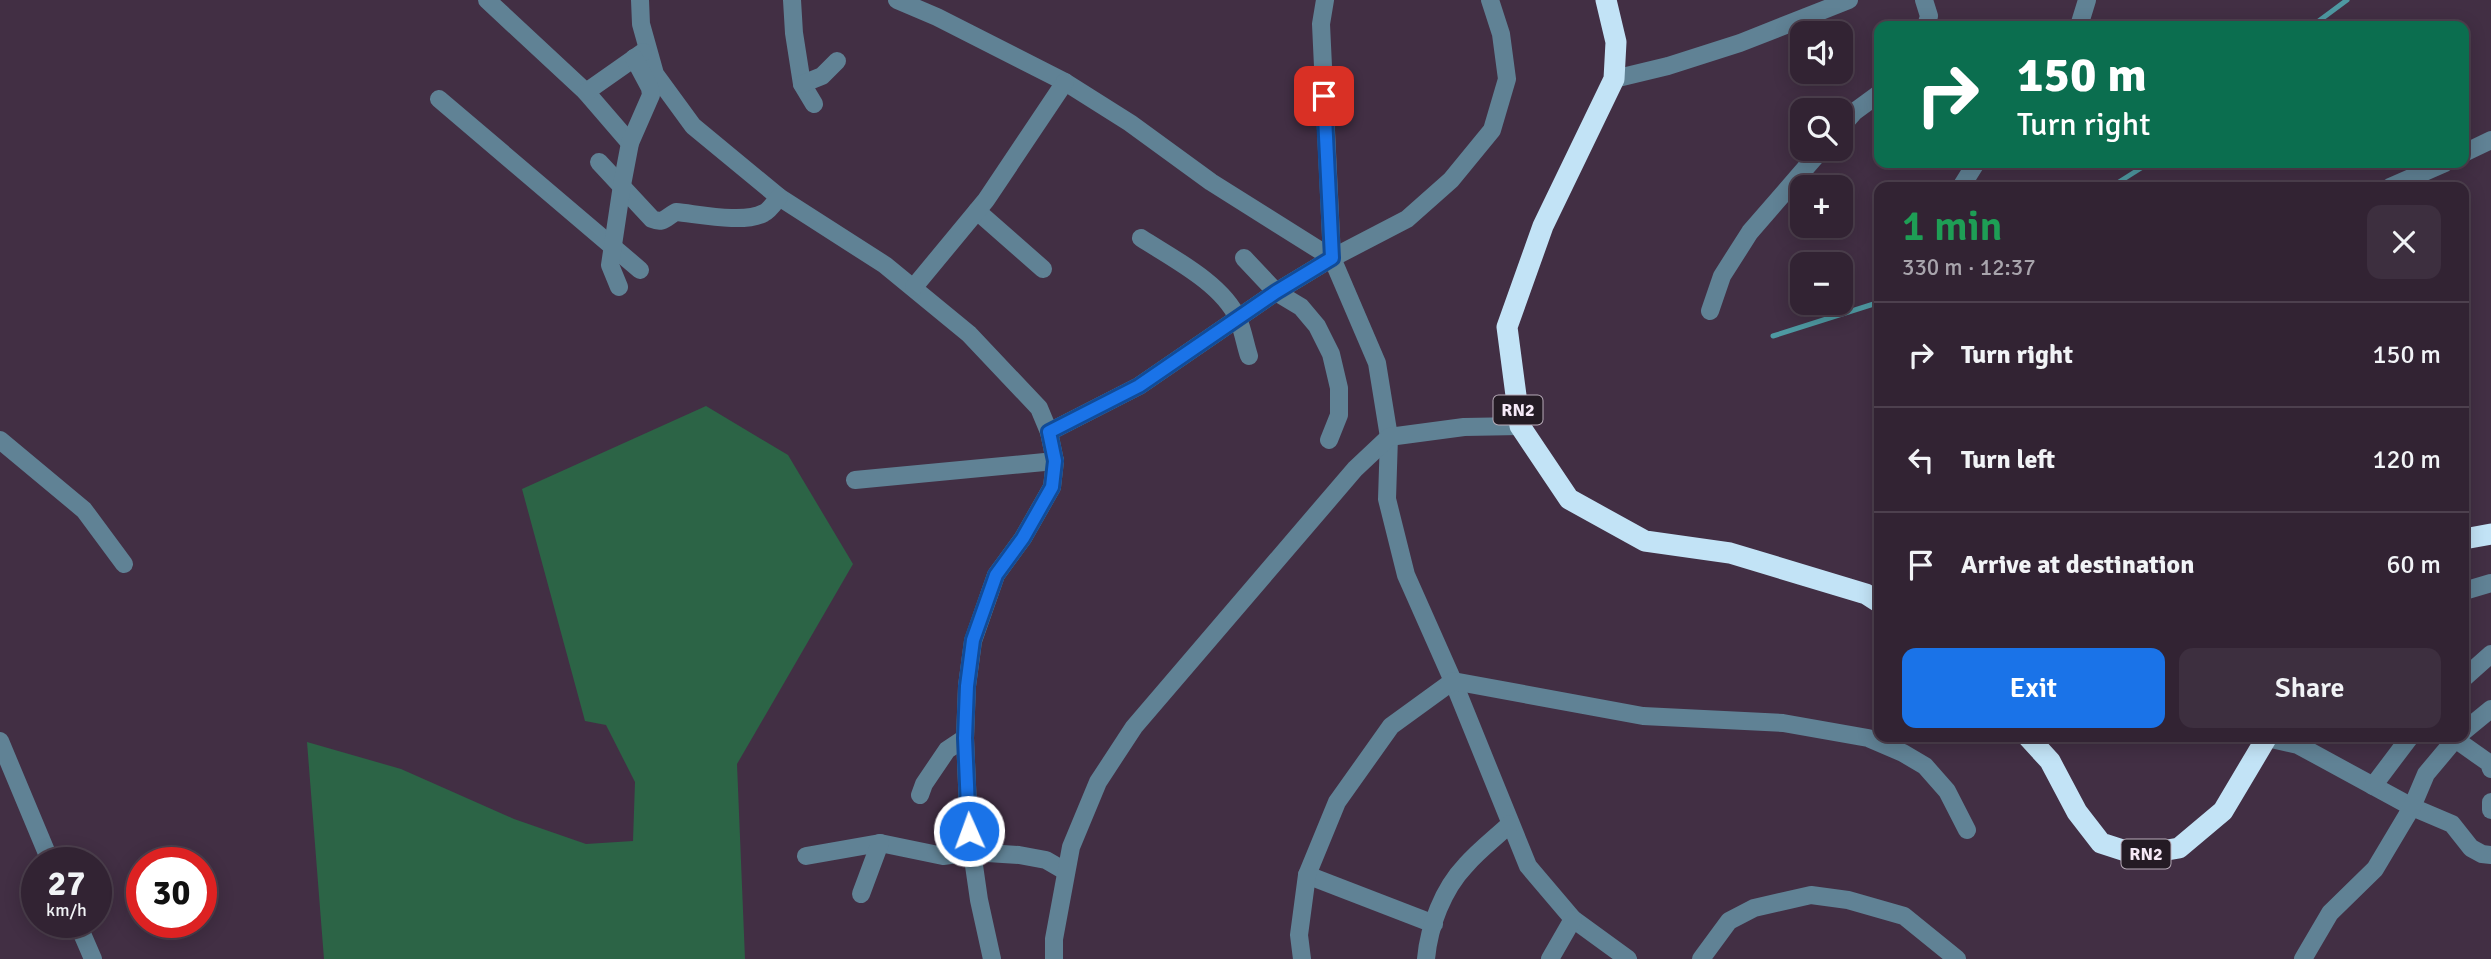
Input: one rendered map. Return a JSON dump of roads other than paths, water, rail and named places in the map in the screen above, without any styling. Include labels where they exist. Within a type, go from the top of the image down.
[{"type":"highway","name":"RN2","points":[[1606,0],[1616,42],[1614,79],[1543,226],[1507,327],[1520,426],[1569,499],[1645,541],[1730,553],[1866,594],[1874,599]]},
{"type":"highway","points":[[2469,538],[2491,534]]},
{"type":"highway","name":"RN2","points":[[2033,742],[2050,761],[2077,812],[2101,843],[2138,855],[2179,848],[2223,811],[2264,742]]},
{"type":"street","points":[[486,0],[586,92],[630,143]]},
{"type":"street","points":[[619,287],[610,265],[622,186],[630,143],[651,95],[642,53],[640,0]]},
{"type":"street","points":[[792,0],[802,84],[814,104]]},
{"type":"street","points":[[897,0],[937,17],[1065,82],[1130,122],[1211,182],[1332,258]]},
{"type":"street","points":[[1325,0],[1321,24],[1332,258],[1377,363],[1389,437],[1387,499],[1406,575],[1453,681],[1528,866],[1573,919],[1624,958]]},
{"type":"street","points":[[1049,432],[1139,386],[1276,292],[1332,258],[1407,219],[1451,180],[1492,130],[1507,79],[1501,34],[1490,0]]},
{"type":"street","points":[[1924,0],[1928,21]]},
{"type":"street","points":[[2081,21],[2087,0]]},
{"type":"street","points":[[1614,79],[1668,66],[1741,43],[1846,1]]},
{"type":"street","points":[[586,92],[642,53]]},
{"type":"street","points":[[642,53],[693,126],[779,197],[886,265],[969,334],[1039,408],[1049,432],[1055,461],[1052,487],[1023,538],[996,575],[973,640],[967,686],[965,738],[972,852],[992,959]]},
{"type":"street","points":[[802,84],[822,76],[837,61]]},
{"type":"street","points":[[914,287],[977,211],[1065,82]]},
{"type":"street","points":[[1853,112],[1874,97]]},
{"type":"street","points":[[439,99],[640,270]]},
{"type":"street","points":[[2469,151],[2491,140]]},
{"type":"street","points":[[1710,311],[1722,276],[1750,232],[1812,161]]},
{"type":"street","points":[[599,162],[652,219],[659,222],[676,212],[752,218],[767,212],[779,197]]},
{"type":"street","points":[[2401,182],[2434,168]]},
{"type":"street","points":[[977,211],[1043,269]]},
{"type":"street","points":[[1141,238],[1206,281],[1230,305],[1238,318],[1249,356]]},
{"type":"street","points":[[1244,258],[1276,292],[1301,307],[1317,326],[1331,354],[1339,388],[1339,415],[1329,440]]},
{"type":"street","points":[[1054,959],[1054,939],[1065,870],[1071,847],[1098,782],[1134,727],[1355,469],[1389,437],[1464,426],[1520,426]]},
{"type":"street","points":[[0,440],[85,510],[124,564]]},
{"type":"street","points":[[855,480],[1055,461]]},
{"type":"street","points":[[2469,590],[2491,583]]},
{"type":"street","points":[[2469,674],[2491,654]]},
{"type":"street","points":[[1301,959],[1299,935],[1307,875],[1337,802],[1391,726],[1453,681],[1643,716],[1783,723],[1874,741]]},
{"type":"street","points":[[2469,728],[2491,709]]},
{"type":"street","points":[[920,795],[924,784],[947,750],[965,738]]},
{"type":"street","points":[[0,741],[44,847]]},
{"type":"street","points":[[1877,742],[1924,766],[1947,791],[1967,830]]},
{"type":"street","points":[[2286,742],[2298,745],[2412,807],[2452,824],[2471,848],[2491,856]]},
{"type":"street","points":[[2373,786],[2406,742]]},
{"type":"street","points":[[2303,959],[2330,913],[2375,869],[2412,807],[2426,774],[2454,742]]},
{"type":"street","points":[[2466,742],[2489,763],[2491,769]]},
{"type":"street","points":[[2491,802],[2491,810]]},
{"type":"street","points":[[1426,959],[1427,946],[1442,900],[1465,866],[1510,824]]},
{"type":"street","points":[[806,856],[880,843],[943,856],[972,852],[1019,855],[1046,860],[1065,870]]},
{"type":"street","points":[[862,894],[880,843]]},
{"type":"street","points":[[1307,875],[1434,924]]},
{"type":"street","points":[[1701,959],[1729,921],[1754,908],[1811,895],[1848,900],[1904,916],[1957,959]]},
{"type":"street","points":[[1550,959],[1573,919]]},
{"type":"street","points":[[84,938],[93,959]]},
{"type":"waterway","points":[[2319,21],[2347,0]]},
{"type":"waterway","points":[[2119,182],[2141,168]]},
{"type":"waterway","points":[[1773,336],[1874,304]]}]
